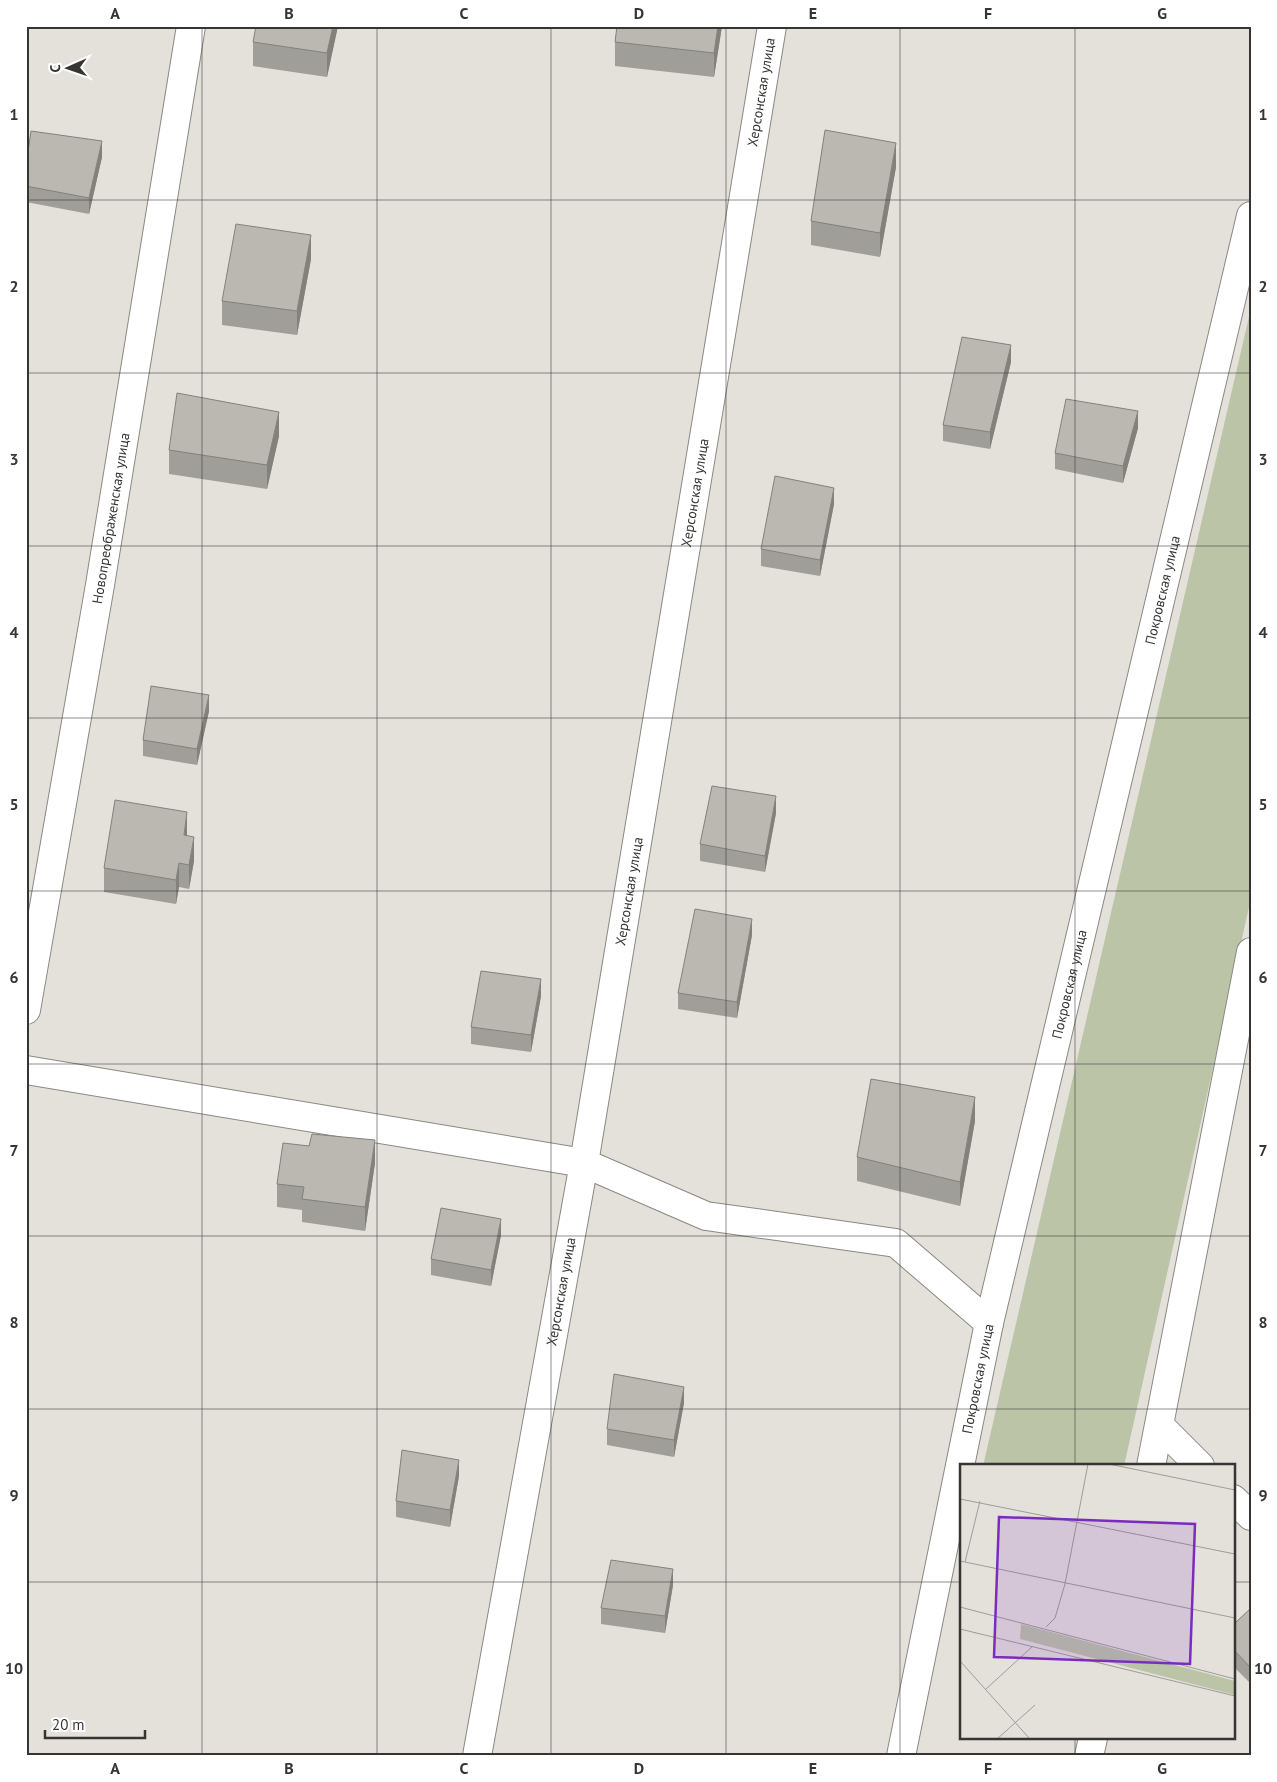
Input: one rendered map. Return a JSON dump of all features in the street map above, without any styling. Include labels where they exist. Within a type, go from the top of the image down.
[{"type":"street","name":"Новопреображенская улица","points":[[26,1010],[100,585],[191,26]]},
{"type":"street","name":"Херсонская улица","points":[[477,1756],[584,1163],[772,26]]},
{"type":"street","name":"Покровская улица","points":[[960,1464],[989,1323],[1251,216]]},
{"type":"street","points":[[1151,1464],[1251,952]]},
{"type":"street","points":[[26,1070],[584,1163],[706,1216],[896,1243],[989,1323]]},
{"type":"street","points":[[1160,1426],[1198,1464]]},
{"type":"street","name":"Покровская улица","points":[[901,1756],[960,1466]]},
{"type":"street","points":[[1234,1500],[1251,1516]]},
{"type":"street","points":[[1089,1756],[1092,1740]]},
{"type":"green space","points":[[1251,308],[1251,898],[1124,1464],[983,1464]]},
{"type":"building","points":[[256,26],[333,26],[327,53],[253,42]]},
{"type":"building","points":[[617,26],[718,26],[714,53],[615,42]]},
{"type":"building","points":[[825,130],[896,143],[880,233],[811,221]]},
{"type":"building","points":[[31,131],[102,141],[89,198],[26,186],[26,165]]},
{"type":"building","points":[[236,224],[311,235],[297,311],[222,301]]},
{"type":"building","points":[[962,337],[1011,345],[990,432],[943,425]]},
{"type":"building","points":[[177,393],[279,412],[267,465],[169,450]]},
{"type":"building","points":[[1066,399],[1138,411],[1123,466],[1055,453]]},
{"type":"building","points":[[775,476],[834,488],[820,560],[761,549]]},
{"type":"building","points":[[151,686],[209,695],[197,749],[143,740]]},
{"type":"building","points":[[712,786],[776,796],[765,856],[700,844]]},
{"type":"building","points":[[115,800],[187,812],[184,835],[194,837],[189,865],[179,863],[176,880],[104,868]]},
{"type":"building","points":[[695,909],[752,919],[737,1002],[678,993]]},
{"type":"building","points":[[481,971],[541,979],[531,1035],[471,1027]]},
{"type":"building","points":[[871,1079],[975,1097],[960,1182],[857,1157]]},
{"type":"building","points":[[312,1134],[375,1140],[365,1207],[302,1199],[304,1187],[277,1184],[283,1143],[309,1146]]},
{"type":"building","points":[[441,1208],[501,1219],[491,1270],[431,1259]]},
{"type":"building","points":[[614,1374],[684,1387],[674,1440],[607,1429]]},
{"type":"building","points":[[402,1450],[459,1460],[450,1510],[396,1501]]},
{"type":"building","points":[[611,1560],[673,1569],[665,1616],[601,1608]]},
{"type":"building","points":[[1251,1608],[1251,1668],[1234,1650],[1234,1624]]}]
